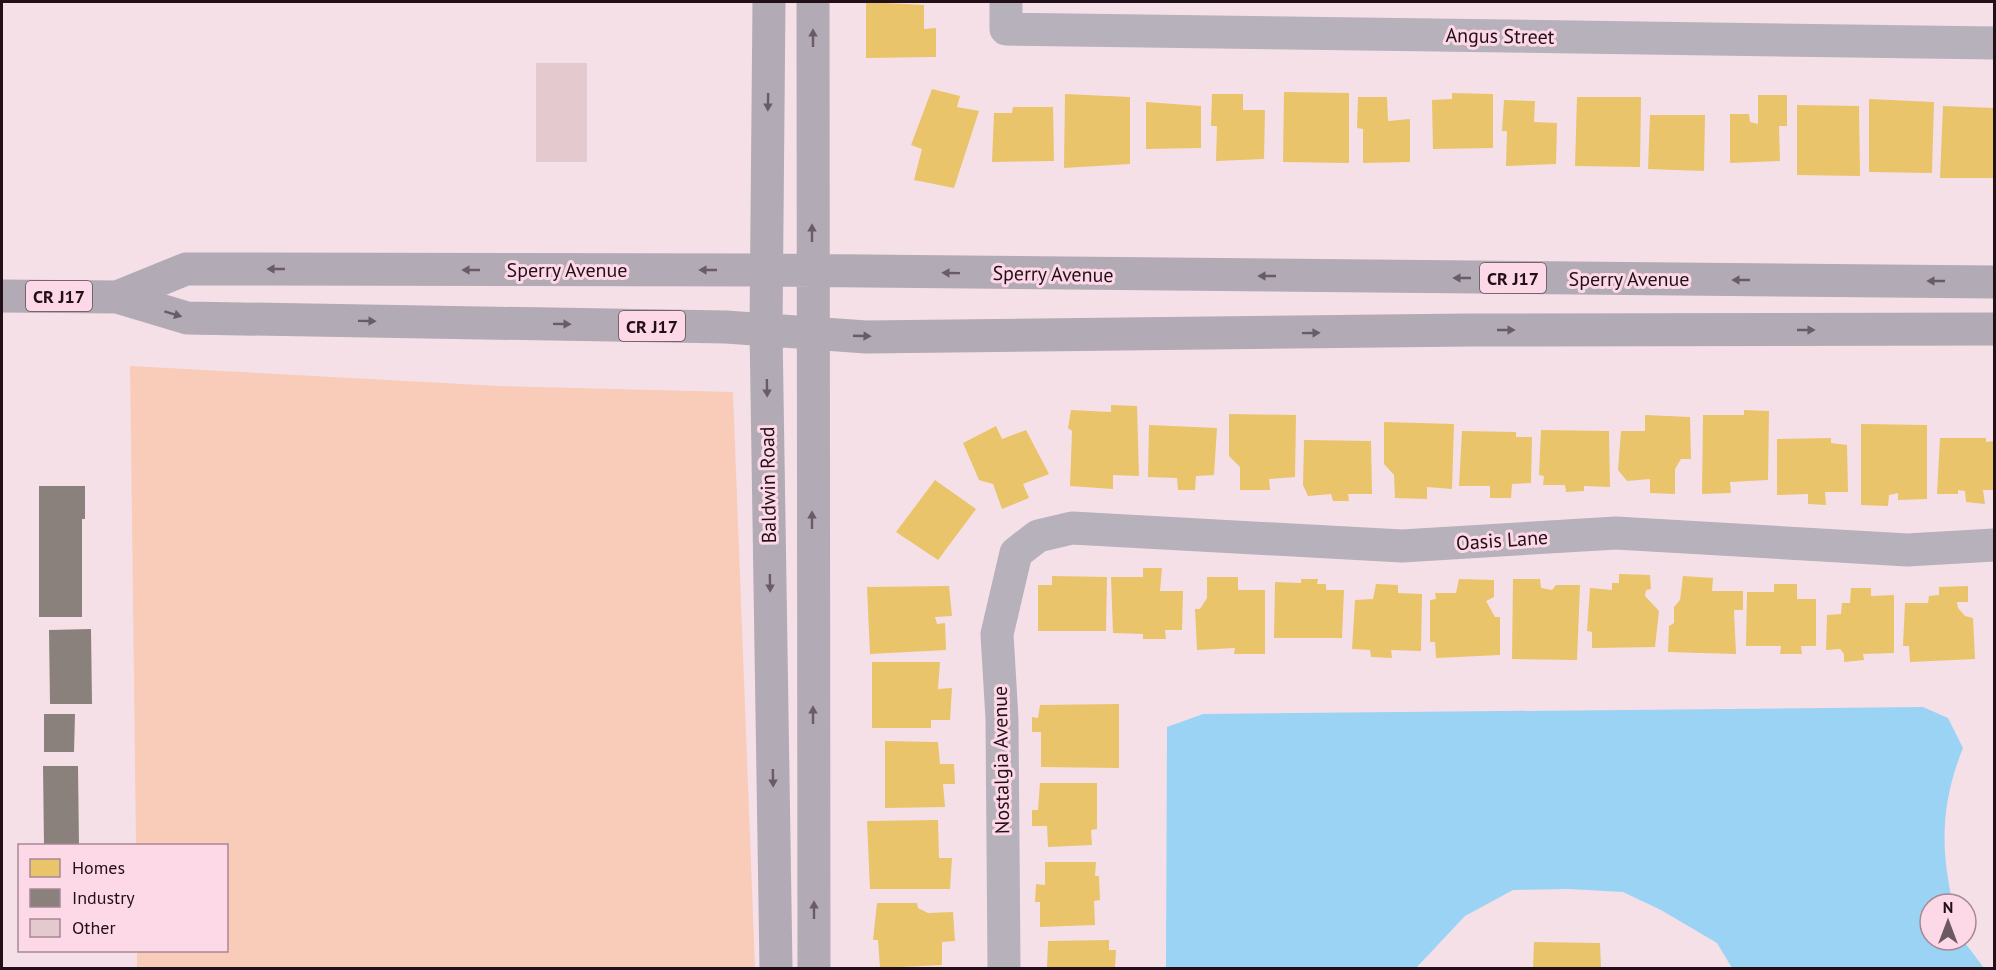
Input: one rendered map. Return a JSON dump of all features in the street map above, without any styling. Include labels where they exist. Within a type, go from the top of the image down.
[{"type":"main road","name":"Baldwin Road","points":[[769,2],[766,329],[776,969]]},
{"type":"main road","points":[[813,2],[814,969]]},
{"type":"main road","name":"Sperry Avenue","points":[[117,297],[186,269],[766,270],[1995,282]]},
{"type":"main road","name":"Sperry Avenue","points":[[2,296],[117,297],[187,318],[766,329],[866,337],[1469,330],[1995,329]]},
{"type":"street","name":"Angus Street","points":[[1006,15],[1995,43]]},
{"type":"street","name":"Oasis Lane","points":[[1016,553],[1038,536],[1072,528],[1402,546],[1616,533],[1907,550],[1995,545]]},
{"type":"street","name":"Nostalgia Avenue","points":[[1004,969],[1002,719],[998,634],[1016,553]]},
{"type":"shaded area","points":[[130,366],[499,386],[733,392],[755,968],[137,968],[137,952],[228,952],[228,844],[136,844]]},
{"type":"water","points":[[1923,707],[1948,718],[1963,748],[1950,788],[1945,825],[1946,863],[1951,892],[1918,892],[1918,952],[1972,952],[1984,968],[1732,968],[1717,943],[1661,910],[1623,892],[1569,889],[1513,890],[1465,916],[1416,968],[1166,968],[1167,727],[1203,714]]},
{"type":"building: Homes","points":[[866,2],[924,5],[924,29],[936,28],[936,57],[866,58]]},
{"type":"building: Homes","points":[[932,89],[960,96],[957,107],[979,111],[954,188],[914,180],[922,149],[911,145]]},
{"type":"building: Homes","points":[[1284,92],[1349,93],[1349,163],[1283,162]]},
{"type":"building: Homes","points":[[1452,93],[1493,94],[1493,148],[1433,149],[1432,100],[1452,99]]},
{"type":"building: Homes","points":[[1065,94],[1130,97],[1130,164],[1064,168]]},
{"type":"building: Homes","points":[[1212,94],[1243,94],[1243,110],[1265,110],[1264,159],[1216,161],[1217,126],[1211,126]]},
{"type":"building: Homes","points":[[1758,95],[1787,95],[1787,126],[1779,126],[1780,161],[1730,163],[1730,114],[1749,114],[1750,122],[1758,124]]},
{"type":"building: Homes","points":[[1358,97],[1387,97],[1388,121],[1410,119],[1410,162],[1363,163],[1363,129],[1357,128]]},
{"type":"building: Homes","points":[[1577,97],[1641,97],[1640,167],[1575,166]]},
{"type":"building: Homes","points":[[1869,99],[1934,102],[1932,173],[1869,172]]},
{"type":"building: Homes","points":[[1504,100],[1535,101],[1534,122],[1557,123],[1556,164],[1506,166],[1507,131],[1502,131]]},
{"type":"building: Homes","points":[[1146,102],[1201,106],[1201,148],[1146,149]]},
{"type":"building: Homes","points":[[1797,105],[1859,106],[1860,176],[1797,175]]},
{"type":"building: Homes","points":[[1943,106],[1994,108],[1994,178],[1940,178]]},
{"type":"building: Homes","points":[[1013,107],[1053,107],[1054,161],[992,162],[994,113],[1012,113]]},
{"type":"building: Homes","points":[[1650,115],[1705,115],[1704,171],[1648,169]]},
{"type":"building: Homes","points":[[1111,405],[1137,406],[1139,476],[1113,475],[1113,489],[1070,486],[1072,431],[1068,428],[1071,410],[1111,412]]},
{"type":"building: Homes","points":[[1744,410],[1769,411],[1768,480],[1730,482],[1731,493],[1702,494],[1703,415],[1744,415]]},
{"type":"building: Homes","points":[[1229,414],[1296,415],[1295,477],[1269,479],[1270,490],[1240,490],[1240,467],[1229,456]]},
{"type":"building: Homes","points":[[1645,415],[1690,417],[1691,459],[1681,459],[1675,469],[1675,494],[1650,493],[1650,479],[1627,481],[1618,470],[1621,431],[1645,431]]},
{"type":"building: Homes","points":[[1384,422],[1454,424],[1452,489],[1427,487],[1427,499],[1395,498],[1394,475],[1384,464]]},
{"type":"building: Homes","points":[[1861,424],[1927,425],[1927,499],[1898,500],[1898,493],[1889,495],[1888,506],[1861,505]]},
{"type":"building: Homes","points":[[1149,425],[1217,428],[1214,475],[1196,476],[1195,490],[1178,490],[1177,478],[1148,477]]},
{"type":"building: Homes","points":[[996,426],[1002,439],[1026,430],[1049,474],[1023,484],[1029,498],[1002,509],[993,484],[979,480],[963,443]]},
{"type":"building: Homes","points":[[1541,430],[1609,431],[1610,487],[1584,486],[1584,491],[1566,492],[1565,485],[1543,485],[1544,476],[1539,475]]},
{"type":"building: Homes","points":[[1462,431],[1516,432],[1516,437],[1532,437],[1531,483],[1512,484],[1511,498],[1490,498],[1490,486],[1459,486]]},
{"type":"building: Homes","points":[[1831,438],[1831,443],[1847,445],[1848,492],[1825,492],[1826,505],[1808,504],[1808,494],[1777,495],[1777,439]]},
{"type":"building: Homes","points":[[1940,438],[1986,438],[1986,442],[1994,441],[1994,490],[1983,490],[1985,504],[1966,502],[1965,491],[1958,490],[1958,494],[1937,494]]},
{"type":"building: Homes","points":[[1304,440],[1371,441],[1372,494],[1348,494],[1349,501],[1333,501],[1331,494],[1308,496],[1303,485]]},
{"type":"building: Homes","points":[[935,480],[976,509],[938,560],[896,532]]},
{"type":"building: Homes","points":[[1143,568],[1162,568],[1160,591],[1183,591],[1182,630],[1165,630],[1166,639],[1143,639],[1143,634],[1113,633],[1111,577],[1143,577]]},
{"type":"building: Homes","points":[[1619,574],[1650,575],[1651,589],[1646,590],[1645,596],[1659,611],[1655,647],[1592,648],[1592,632],[1587,631],[1590,588],[1612,590],[1612,583],[1619,583]]},
{"type":"building: Homes","points":[[1052,576],[1107,577],[1106,631],[1038,631],[1038,585],[1052,585]]},
{"type":"building: Homes","points":[[1683,576],[1713,578],[1712,591],[1743,591],[1743,610],[1734,610],[1736,654],[1668,652],[1669,626],[1674,623],[1674,607],[1680,600]]},
{"type":"building: Homes","points":[[1207,577],[1238,577],[1238,590],[1265,590],[1265,654],[1234,654],[1235,648],[1197,650],[1195,609],[1200,609],[1207,598]]},
{"type":"building: Homes","points":[[1301,579],[1318,579],[1317,584],[1326,584],[1326,590],[1344,590],[1342,638],[1274,638],[1275,582],[1301,583]]},
{"type":"building: Homes","points":[[1459,579],[1494,580],[1494,597],[1486,601],[1495,617],[1500,617],[1500,655],[1436,658],[1435,642],[1430,642],[1430,600],[1436,599],[1435,593],[1456,593]]},
{"type":"building: Homes","points":[[1513,579],[1540,579],[1541,588],[1552,590],[1556,585],[1580,585],[1577,660],[1512,659]]},
{"type":"building: Homes","points":[[1376,584],[1398,585],[1398,593],[1422,594],[1421,651],[1391,650],[1392,658],[1371,657],[1370,650],[1352,649],[1355,600],[1373,599]]},
{"type":"building: Homes","points":[[1774,584],[1797,584],[1797,599],[1816,599],[1816,646],[1801,646],[1802,654],[1780,654],[1781,646],[1746,646],[1747,592],[1774,592]]},
{"type":"building: Homes","points":[[949,586],[952,616],[935,617],[937,624],[945,623],[946,650],[870,654],[867,587]]},
{"type":"building: Homes","points":[[1968,586],[1968,602],[1957,602],[1958,608],[1965,616],[1973,618],[1975,659],[1910,662],[1909,646],[1903,646],[1905,603],[1928,603],[1929,596],[1939,595],[1939,587]]},
{"type":"building: Homes","points":[[1851,588],[1871,588],[1871,596],[1894,595],[1894,653],[1863,654],[1864,660],[1844,662],[1844,654],[1840,649],[1826,650],[1827,615],[1841,614],[1842,603],[1850,603]]},
{"type":"building: Homes","points":[[872,662],[940,662],[938,689],[952,688],[950,720],[931,720],[931,728],[872,728]]},
{"type":"building: Homes","points":[[1119,704],[1119,768],[1041,767],[1041,732],[1032,732],[1032,717],[1038,718],[1040,705]]},
{"type":"building: Homes","points":[[885,741],[938,742],[940,764],[954,764],[955,784],[943,784],[945,807],[885,808]]},
{"type":"building: Homes","points":[[1040,783],[1097,783],[1097,829],[1091,830],[1092,845],[1048,847],[1047,826],[1032,826],[1032,810],[1038,810]]},
{"type":"building: Homes","points":[[938,820],[939,858],[952,858],[950,889],[870,889],[867,821]]},
{"type":"building: Homes","points":[[1045,862],[1096,862],[1095,876],[1099,876],[1100,900],[1094,901],[1095,925],[1040,927],[1040,902],[1035,902],[1036,884],[1045,885]]},
{"type":"building: Homes","points":[[877,903],[917,903],[918,908],[928,913],[953,912],[955,941],[942,942],[942,965],[880,968],[878,940],[873,940]]},
{"type":"building: Homes","points":[[1109,940],[1109,950],[1116,950],[1115,968],[1047,968],[1048,941]]},
{"type":"building: Homes","points":[[1534,942],[1600,943],[1601,968],[1533,968]]},
{"type":"building: Industry","points":[[39,486],[85,486],[85,519],[82,519],[82,617],[39,617]]},
{"type":"building: Industry","points":[[91,629],[92,704],[50,704],[49,630]]},
{"type":"building: Industry","points":[[44,714],[75,714],[74,752],[44,752]]},
{"type":"building: Industry","points":[[43,766],[78,766],[79,844],[44,844]]},
{"type":"building: Other","points":[[536,63],[587,63],[587,162],[536,162]]}]
